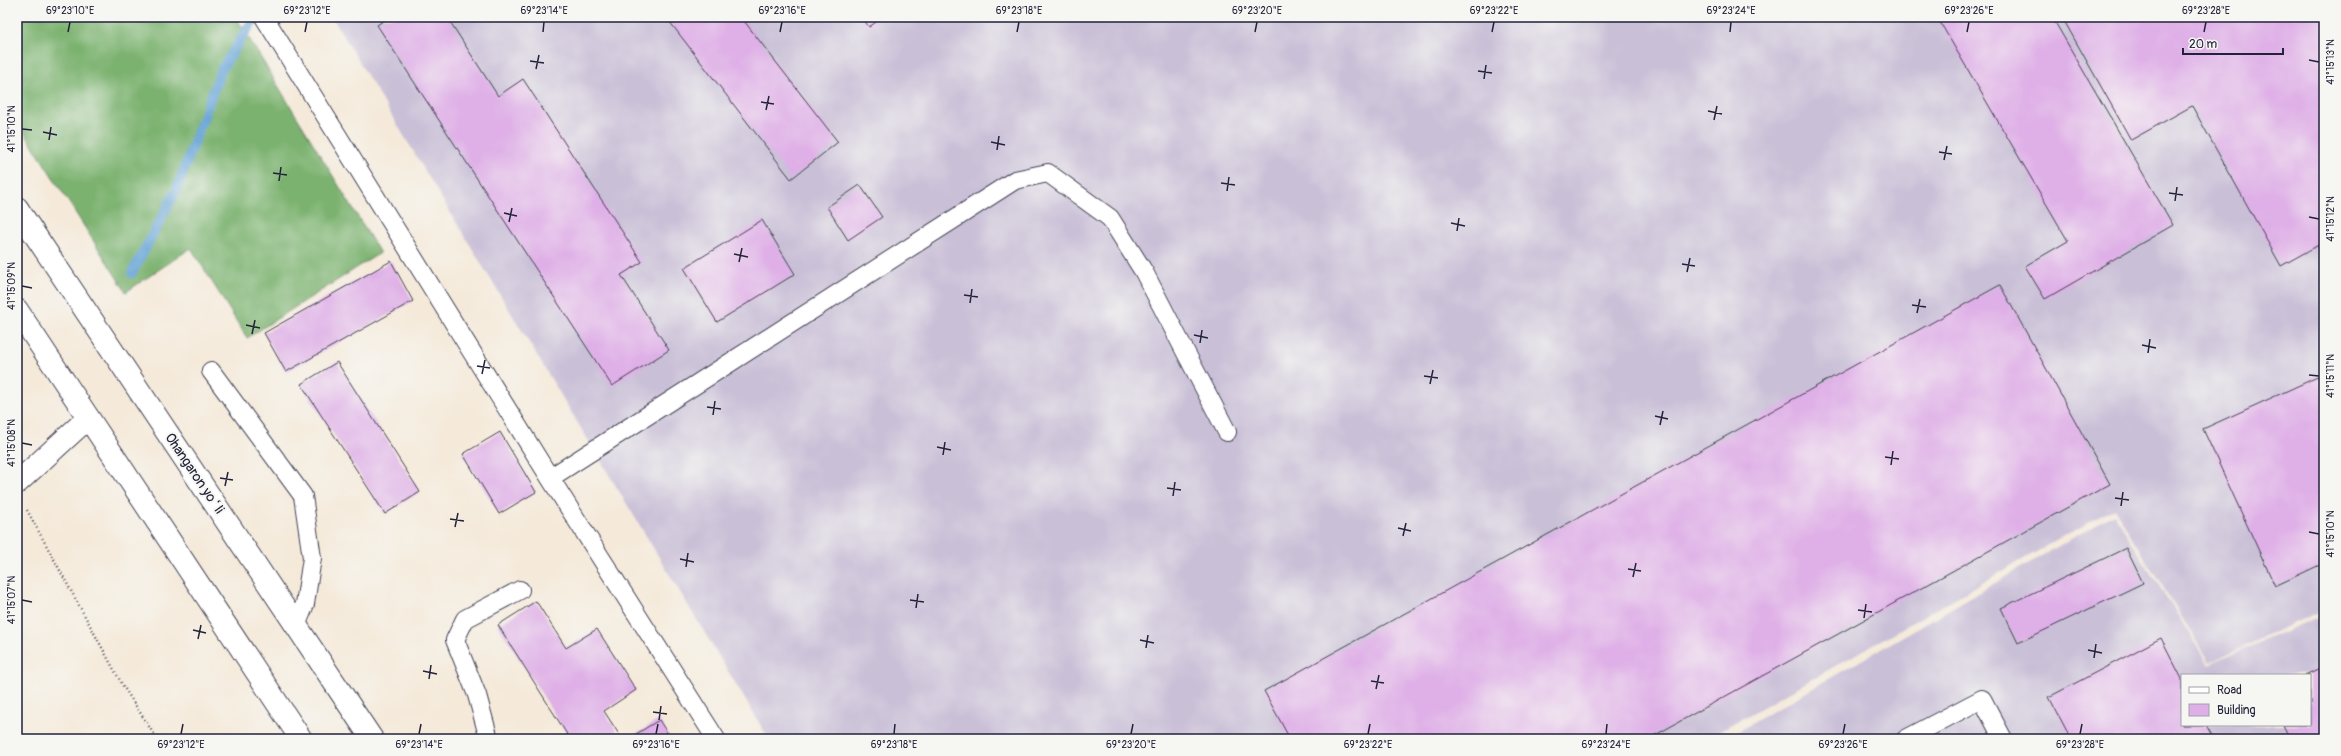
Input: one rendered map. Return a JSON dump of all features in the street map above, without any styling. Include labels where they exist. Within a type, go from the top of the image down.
[{"type":"main road","name":"Ohangaron yoʻli","points":[[17,208],[372,739]]},
{"type":"main road","points":[[17,310],[302,739]]},
{"type":"main road","points":[[17,483],[88,418]]},
{"type":"lane","points":[[268,23],[550,478],[716,739]]},
{"type":"lane","points":[[550,478],[1015,180],[1048,174],[1110,218],[1144,272],[1227,432]]},
{"type":"lane","points":[[212,371],[303,496],[312,558],[305,604],[296,626]]},
{"type":"lane","points":[[489,739],[477,695],[455,640],[465,619],[520,590]]},
{"type":"lane","points":[[1906,739],[1982,699],[2003,739]]},
{"type":"path","points":[[25,506],[123,686],[157,739]]},
{"type":"shaded area","points":[[332,17],[2324,17],[2324,609],[2210,663],[2114,508],[1706,739],[769,739]]},
{"type":"shaded area","points":[[2114,514],[2209,665],[2324,614],[2324,739],[1725,739]]},
{"type":"green space","points":[[17,17],[236,17],[380,253],[247,338],[191,248],[126,292],[17,121]]},
{"type":"building","points":[[389,17],[447,17],[498,96],[523,79],[642,262],[621,275],[669,350],[612,386],[377,25]]},
{"type":"building","points":[[666,17],[741,17],[838,142],[791,179]]},
{"type":"building","points":[[862,17],[883,17],[869,27]]},
{"type":"building","points":[[1937,17],[2052,17],[2173,225],[2045,299],[2025,266],[2068,241]]},
{"type":"building","points":[[2062,17],[2324,17],[2324,242],[2281,266],[2192,106],[2131,140]]},
{"type":"building","points":[[860,185],[882,217],[848,240],[827,207]]},
{"type":"building","points":[[762,220],[795,274],[717,322],[684,268]]},
{"type":"building","points":[[391,261],[413,301],[286,372],[264,333]]},
{"type":"building","points":[[2000,285],[2110,484],[1648,739],[1290,739],[1264,691]]},
{"type":"building","points":[[337,362],[420,492],[385,514],[301,384]]},
{"type":"building","points":[[2324,374],[2324,563],[2275,586],[2203,429]]},
{"type":"building","points":[[500,432],[536,492],[499,514],[463,454]]},
{"type":"building","points":[[2126,548],[2143,583],[2018,643],[2001,608]]},
{"type":"building","points":[[536,601],[566,648],[597,629],[636,690],[604,711],[622,739],[570,739],[498,625]]},
{"type":"building","points":[[2161,638],[2181,677],[2181,726],[2207,726],[2214,739],[2071,739],[2049,697]]},
{"type":"building","points":[[2324,666],[2324,739],[2290,739],[2284,726],[2311,726],[2311,674],[2307,674]]},
{"type":"building","points":[[659,720],[671,739],[628,739]]},
{"type":"waterway","points":[[132,273],[176,191],[221,70],[255,17]]}]
